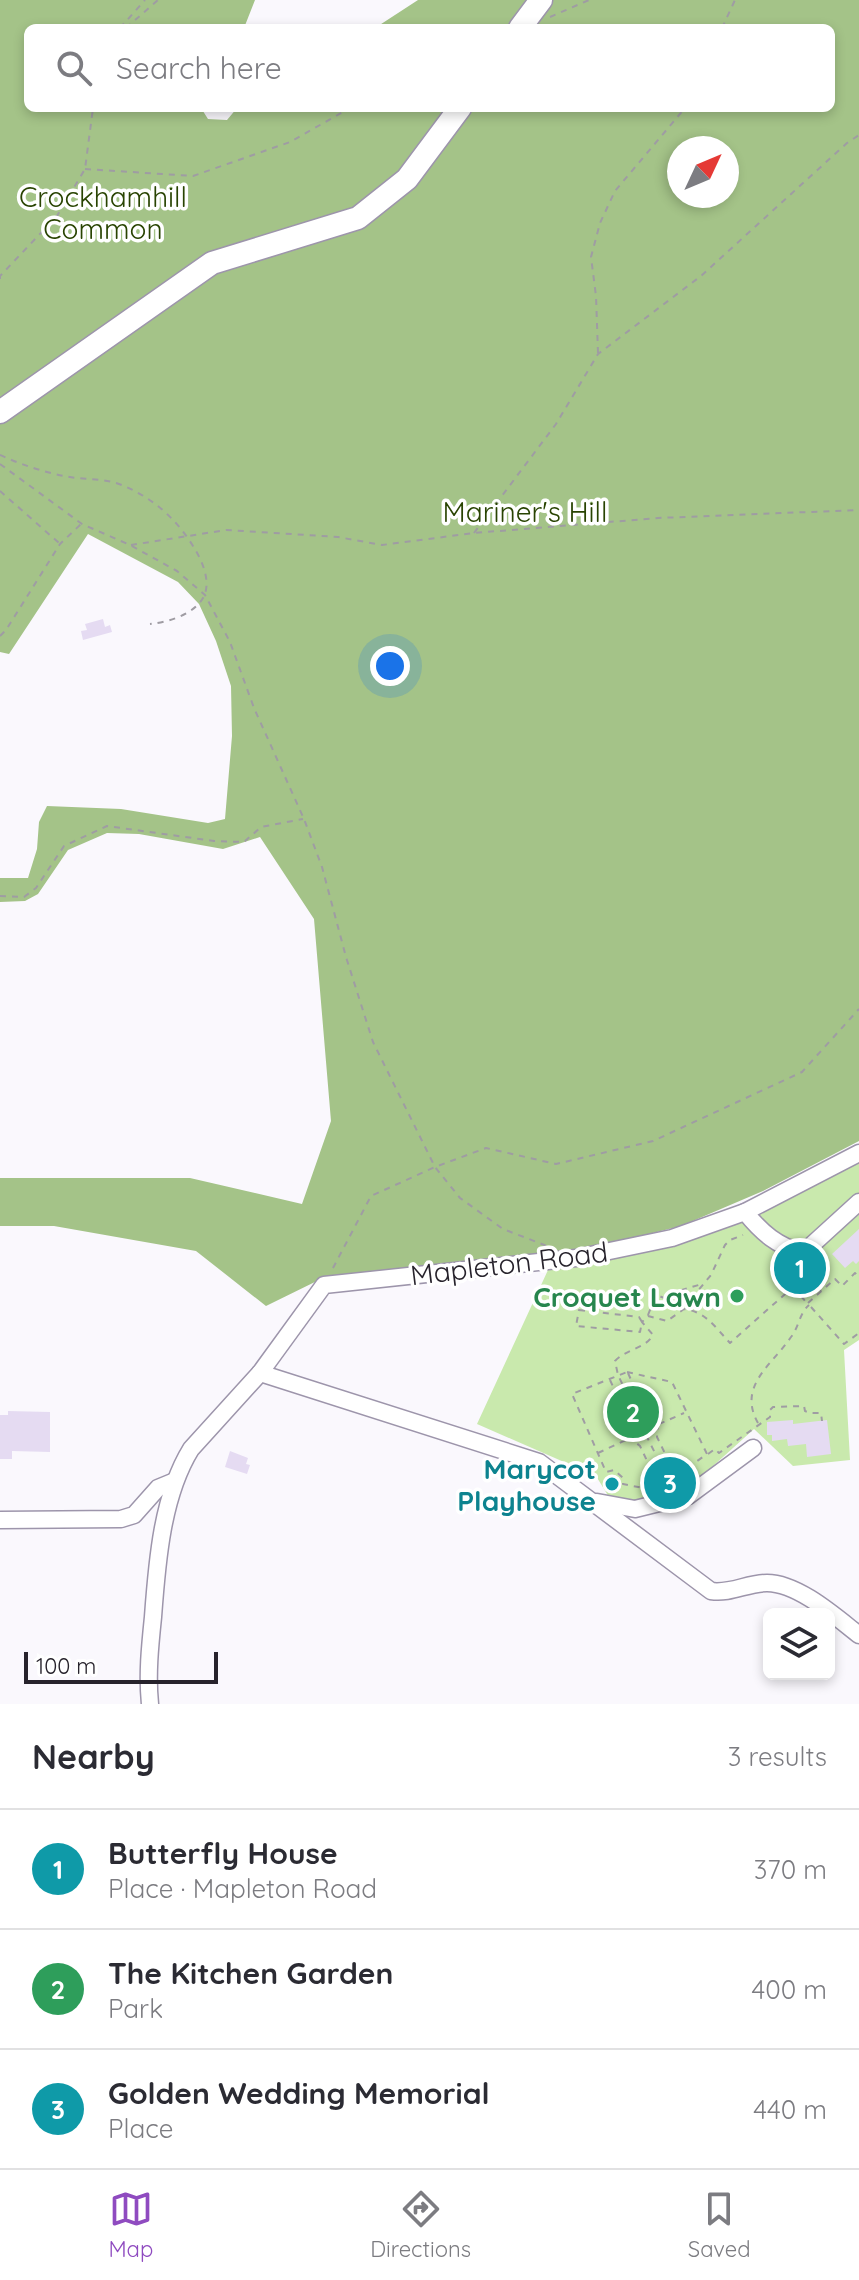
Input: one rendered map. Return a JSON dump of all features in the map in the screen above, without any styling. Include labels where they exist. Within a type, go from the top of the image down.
[{"type":"main road","points":[[525,24],[542,10]]},
{"type":"main road","points":[[0,412],[212,263],[358,218],[407,179],[457,112]]},
{"type":"street","name":"Mapleton Road","points":[[324,1285],[576,1258],[672,1238],[745,1212],[859,1153]]},
{"type":"street","points":[[745,1212],[760,1231],[785,1249],[803,1253],[859,1202]]},
{"type":"street","points":[[150,1704],[148,1677],[157,1562],[175,1481],[191,1449],[260,1373],[324,1285]]},
{"type":"street","points":[[260,1373],[539,1462],[711,1591],[723,1593],[767,1583],[779,1585],[819,1605],[859,1635]]},
{"type":"street","points":[[591,1501],[635,1509],[688,1496],[753,1448]]},
{"type":"street","points":[[0,1520],[121,1519],[134,1515],[158,1488],[175,1481]]},
{"type":"path","points":[[124,24],[145,0]]},
{"type":"path","points":[[131,24],[158,0]]},
{"type":"path","points":[[542,10],[589,0]]},
{"type":"path","points":[[724,24],[735,0]]},
{"type":"path","points":[[0,277],[57,216],[85,169],[92,112]]},
{"type":"path","points":[[85,169],[193,176],[290,142],[343,112]]},
{"type":"path","points":[[598,354],[591,257],[600,223],[615,191],[682,112]]},
{"type":"path","points":[[474,533],[556,424],[598,354],[701,276],[859,135]]},
{"type":"path","points":[[0,455],[65,477],[116,483],[151,500],[177,522],[199,557],[207,579],[205,595],[199,604],[171,621],[150,624]]},
{"type":"path","points":[[0,464],[82,524],[130,545],[177,571],[205,595],[230,642],[254,708],[304,819],[322,867],[373,1042],[435,1167],[460,1198],[503,1229],[549,1247]]},
{"type":"path","points":[[0,491],[60,544]]},
{"type":"path","points":[[130,545],[226,530],[338,537],[382,545],[474,533],[658,518],[859,510]]},
{"type":"path","points":[[0,636],[60,544],[82,524]]},
{"type":"path","points":[[0,896],[24,897],[36,888],[64,846],[107,826],[214,841],[244,842],[261,827],[304,819]]},
{"type":"path","points":[[324,1285],[371,1196],[486,1148],[556,1164],[653,1141],[802,1072],[859,1009]]},
{"type":"path","points":[[686,1309],[711,1275],[725,1245],[737,1237],[760,1231]]},
{"type":"path","points":[[648,1316],[667,1321],[684,1309],[695,1310],[730,1343],[820,1263]]},
{"type":"path","points":[[803,1271],[822,1291]]},
{"type":"path","points":[[759,1424],[751,1410],[752,1393],[758,1379],[797,1328],[799,1317],[835,1279],[842,1286],[855,1273],[859,1277]]},
{"type":"path","points":[[686,1412],[648,1429],[643,1427],[618,1375],[615,1361],[620,1355],[649,1341],[653,1335],[642,1322],[639,1317],[579,1310],[576,1326],[640,1332],[642,1322],[659,1296],[667,1299],[675,1292],[704,1283]]},
{"type":"path","points":[[792,1286],[844,1344],[859,1333]]},
{"type":"path","points":[[707,1454],[672,1382],[627,1372],[572,1394],[606,1472],[613,1470],[623,1478],[623,1484],[644,1487],[669,1482],[715,1449],[719,1453],[770,1417],[773,1407],[804,1406],[805,1411],[821,1413],[822,1421]]},
{"type":"path","points":[[627,1372],[648,1418],[658,1425]]},
{"type":"path","points":[[609,1379],[631,1426],[630,1438]]},
{"type":"path","points":[[658,1425],[657,1437],[676,1476]]},
{"type":"path","points":[[641,1433],[643,1427]]},
{"type":"path","points":[[646,1435],[648,1429]]},
{"type":"path","points":[[597,1454],[641,1433],[646,1435],[669,1482]]},
{"type":"path","points":[[630,1438],[640,1446],[658,1484]]},
{"type":"green space","name":"Mariner's Hill","points":[[0,0],[255,0],[246,24],[24,24],[24,112],[204,112],[208,119],[227,120],[234,112],[835,112],[835,24],[381,24],[418,0],[859,0],[859,1141],[763,1191],[681,1226],[584,1250],[323,1278],[266,1306],[196,1251],[54,1226],[0,1226],[0,1178],[190,1178],[302,1204],[331,1121],[314,919],[260,837],[223,849],[139,834],[107,833],[68,850],[38,894],[25,901],[0,902],[0,878],[28,878],[37,849],[39,822],[47,806],[121,809],[208,823],[225,819],[232,736],[231,686],[199,604],[178,582],[88,534],[9,654],[0,652]]},
{"type":"green space","points":[[859,1158],[859,1340],[844,1350],[850,1460],[793,1466],[754,1429],[681,1495],[625,1506],[612,1502],[596,1476],[477,1424],[548,1270],[576,1266],[674,1240]]},
{"type":"building","points":[[103,619],[105,627],[110,625],[112,632],[83,640],[81,631],[87,630],[85,624]]},
{"type":"building","points":[[859,1229],[859,1261],[856,1264],[853,1261],[845,1268],[832,1254]]},
{"type":"building","points":[[8,1411],[50,1412],[50,1452],[12,1451],[12,1459],[0,1459],[0,1415],[8,1415]]},
{"type":"building","points":[[793,1420],[793,1424],[827,1420],[831,1454],[807,1457],[806,1444],[788,1446],[787,1439],[772,1441],[772,1435],[767,1435],[767,1422]]},
{"type":"building","points":[[230,1451],[248,1458],[246,1464],[250,1465],[247,1474],[225,1467]]},
{"type":"place","name":"Butterfly House","points":[[800,1268]]},
{"type":"place","name":"Croquet Lawn","points":[[737,1296]]},
{"type":"place","name":"The Kitchen Garden","points":[[633,1412]]},
{"type":"place","name":"Golden Wedding Memorial","points":[[670,1483]]},
{"type":"place","name":"Marycot Playhouse","points":[[612,1484]]},
{"type":"park label","name":"Crockhamhill Common","points":[[103,212]]}]
